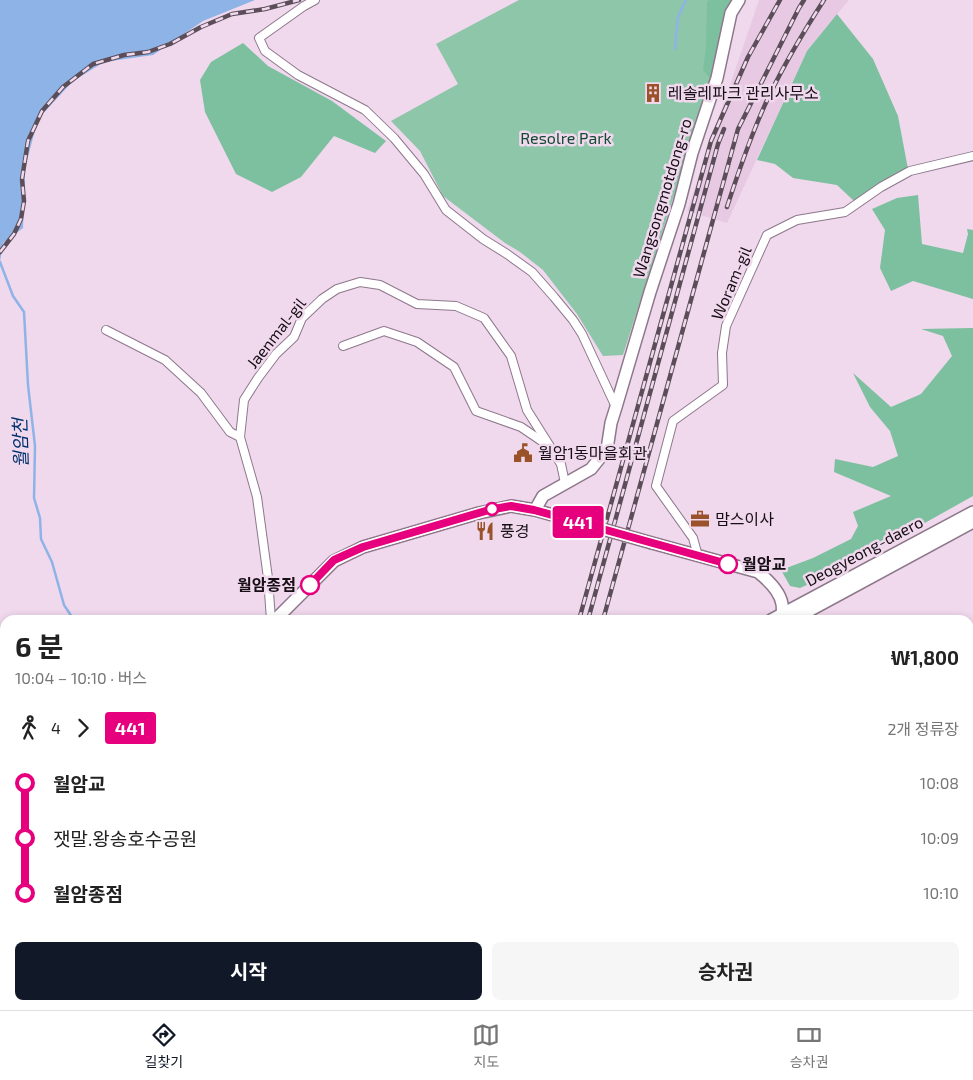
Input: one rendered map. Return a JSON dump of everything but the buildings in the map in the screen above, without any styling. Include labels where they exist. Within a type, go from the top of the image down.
[{"type":"street","points":[[314,0],[258,38],[265,51],[298,75],[365,110],[394,138],[424,174],[446,210],[483,239],[508,254],[532,272],[554,296],[582,334],[616,407]]},
{"type":"street","name":"Wangsongmotdong-ro","points":[[534,510],[543,496],[590,469],[606,449],[611,423],[650,292],[680,204],[692,154],[717,78],[731,13],[739,0]]},
{"type":"street","name":"Woram-gil","points":[[698,556],[693,538],[656,486],[673,421],[723,385],[722,353],[726,326],[766,235],[797,220],[845,212],[881,187],[910,172],[973,156]]},
{"type":"street","name":"Jaenmal-gil","points":[[271,615],[258,497],[240,437],[244,400],[276,354],[294,337],[302,318],[322,299],[337,290],[360,282],[380,285],[418,304],[456,306],[484,318],[511,356],[527,410],[561,464],[565,484]]},
{"type":"street","points":[[106,330],[165,360],[201,393],[230,432],[240,437]]},
{"type":"street","points":[[343,346],[384,331],[416,342],[454,367],[476,410],[521,427],[550,447]]},
{"type":"street","points":[[280,615],[334,560],[363,547],[489,510],[511,506],[534,510],[758,572],[770,582],[780,599],[784,615]]},
{"type":"street","name":"Deogyeong-daero","points":[[790,615],[973,512]]},
{"type":"street","name":"Deogyeong-daero","points":[[791,615],[973,522]]},
{"type":"shaded area","points":[[759,0],[849,0],[807,51],[727,223],[687,211]]},
{"type":"green space","name":"Resolre Park","points":[[519,0],[732,0],[725,12],[711,79],[623,355],[603,356],[577,314],[543,270],[443,196],[420,151],[391,121],[458,84],[436,44]]},
{"type":"green space","points":[[709,0],[732,0],[725,12],[711,79],[703,70],[706,47],[707,2]]},
{"type":"green space","points":[[837,14],[873,59],[898,116],[908,169],[884,181],[854,201],[837,185],[793,178],[775,164],[757,160],[807,51]]},
{"type":"green space","points":[[243,43],[268,66],[332,101],[386,141],[375,153],[334,136],[301,177],[272,192],[236,174],[205,112],[200,80],[211,62]]},
{"type":"green space","points":[[918,195],[922,244],[963,253],[968,234],[967,229],[973,230],[973,299],[913,281],[891,291],[880,268],[885,230],[872,209],[897,198]]},
{"type":"green space","points":[[973,328],[973,496],[839,571],[800,588],[790,586],[781,570],[813,558],[851,539],[858,526],[853,512],[891,496],[834,472],[835,459],[873,467],[898,456],[890,431],[870,407],[853,373],[891,407],[921,394],[952,356],[943,336],[921,329]]},
{"type":"water","points":[[0,0],[255,0],[203,21],[153,55],[104,62],[73,81],[38,119],[25,168],[23,228],[3,243],[0,262]]},
{"type":"waterway","points":[[675,49],[678,17],[686,0]]},
{"type":"waterway","name":"월암천","points":[[0,262],[13,296],[24,312],[28,385],[35,446],[34,498],[40,518],[41,539],[52,562],[64,605],[71,615]]},
{"type":"railway","points":[[0,252],[14,234],[21,219],[24,201],[22,179],[28,141],[42,111],[63,87],[93,64],[124,55],[148,52],[170,44],[201,27],[232,14],[265,9],[299,0]]},
{"type":"railway","points":[[580,615],[711,141],[748,57],[780,0]]},
{"type":"railway","points":[[604,615],[738,129],[804,0]]},
{"type":"railway","points":[[727,207],[746,151],[769,96],[795,47],[824,0]]},
{"type":"railway","points":[[589,615],[718,144],[724,129]]},
{"type":"bus line","name":"441","points":[[310,585],[334,560],[363,547],[478,513],[511,506],[534,510],[728,564]]},
{"type":"place","name":"레솔레파크 관리사무소","points":[[653,93]]},
{"type":"place","name":"월암1동마을회관","points":[[523,453]]},
{"type":"place","name":"맘스이사","points":[[700,519]]},
{"type":"place","name":"풍경","points":[[485,531]]},
{"type":"place","name":"월암교","points":[[728,564]]},
{"type":"place","name":"월암종점","points":[[310,585]]}]
